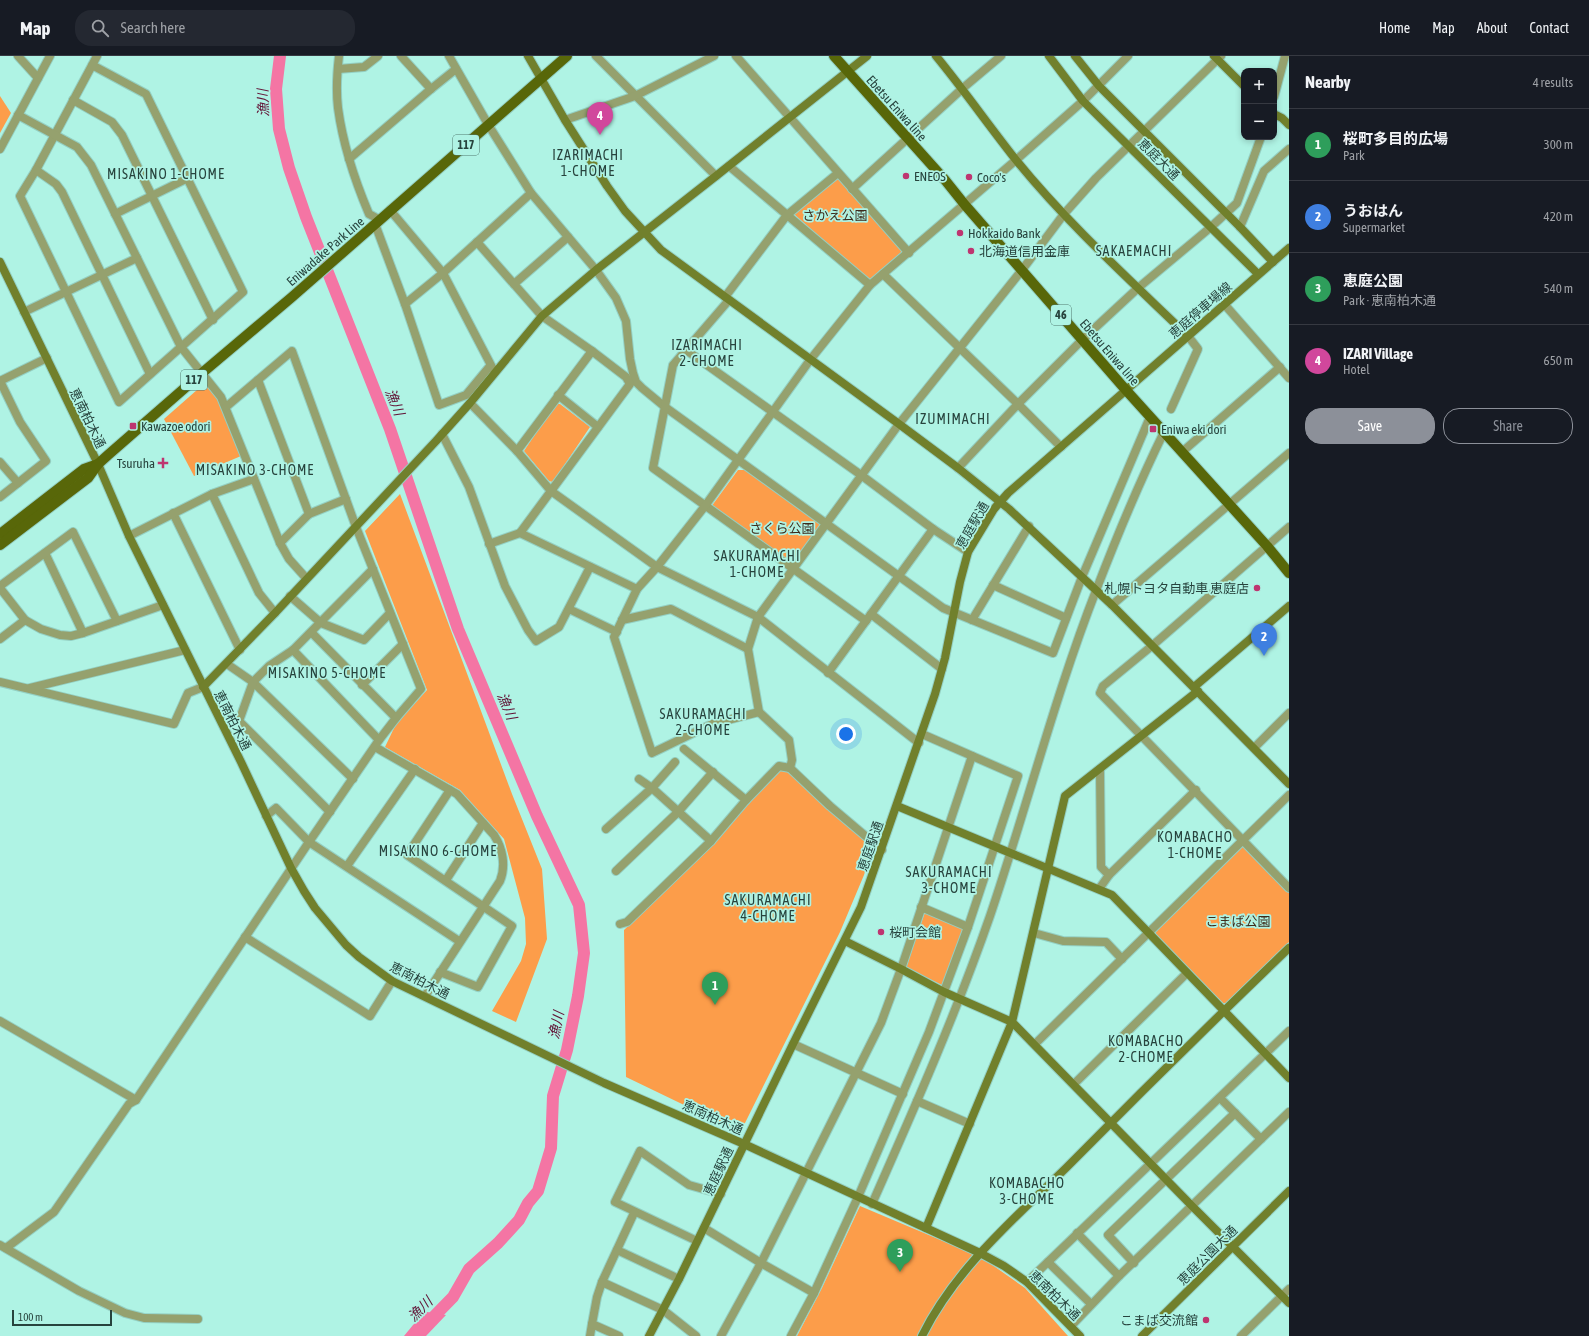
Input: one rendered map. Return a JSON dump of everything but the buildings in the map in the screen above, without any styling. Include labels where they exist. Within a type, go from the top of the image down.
[{"type":"main road","name":"Eniwadake Park Line","points":[[0,545],[88,478],[98,464],[489,126],[567,56]]},
{"type":"main road","name":"Ebetsu Eniwa line","points":[[834,56],[945,180],[1125,389],[1228,505],[1267,546],[1289,573]]},
{"type":"main road","name":"Eniwadake Park Line","points":[[0,534],[84,469],[98,464]]},
{"type":"street","points":[[18,56],[38,78]]},
{"type":"street","points":[[0,149],[50,56]]},
{"type":"street","points":[[92,65],[146,94],[243,292],[119,402],[20,196],[36,170],[54,135],[92,65],[97,56]]},
{"type":"street","points":[[339,56],[338,109],[349,159],[369,214],[378,222],[439,405],[466,395],[493,370],[542,316],[596,270],[867,56]]},
{"type":"street","points":[[338,69],[364,67],[378,56]]},
{"type":"street","points":[[401,56],[430,89]]},
{"type":"street","points":[[449,56],[489,126],[531,193],[596,270],[616,298],[626,321],[630,359],[636,382],[665,407],[943,608],[1053,653],[1082,577],[1150,416]]},
{"type":"street","points":[[528,56],[565,120],[606,186],[625,211],[661,250],[899,424],[1000,501],[1096,589],[1289,784]]},
{"type":"street","points":[[596,56],[716,176]]},
{"type":"street","points":[[565,120],[635,96],[714,56]]},
{"type":"street","points":[[736,56],[908,253]]},
{"type":"street","points":[[936,56],[1016,160],[1064,214],[1098,250],[1188,336],[1198,349],[1171,409]]},
{"type":"street","points":[[852,189],[962,88],[1001,56]]},
{"type":"street","name":"恵庭大通","points":[[1049,56],[1083,101],[1258,274]]},
{"type":"street","name":"恵庭大通","points":[[1075,56],[1099,86],[1273,262]]},
{"type":"street","points":[[759,712],[712,724],[652,753],[614,637],[637,589],[657,567],[704,506],[810,360],[870,285],[965,205],[1083,101],[1128,56]]},
{"type":"street","points":[[1277,86],[1285,56]]},
{"type":"street","points":[[790,768],[792,760],[789,740],[759,712],[748,649],[758,617],[899,424],[1086,188],[1130,146],[1217,57],[1241,83]]},
{"type":"street","points":[[349,159],[430,89],[456,69]]},
{"type":"street","points":[[73,100],[112,122],[122,135],[213,320]]},
{"type":"street","points":[[18,115],[77,147],[86,156],[181,348],[221,397],[280,543],[288,560],[306,578]]},
{"type":"street","points":[[1277,116],[1289,125]]},
{"type":"street","points":[[958,468],[1018,404],[1083,339],[1138,288],[1226,214],[1236,203],[1260,140]]},
{"type":"street","points":[[1240,227],[1264,171],[1289,149]]},
{"type":"street","points":[[729,166],[870,285]]},
{"type":"street","points":[[36,170],[56,184],[62,192],[150,374]]},
{"type":"street","points":[[838,173],[787,215],[727,298],[673,365],[653,468],[704,506],[793,568],[942,669]]},
{"type":"street","points":[[116,214],[188,178]]},
{"type":"street","points":[[405,304],[443,273],[531,193]]},
{"type":"street","points":[[390,210],[443,273],[493,370]]},
{"type":"street","points":[[514,284],[568,237]]},
{"type":"street","points":[[477,242],[542,316],[626,377],[630,384],[520,533],[489,544]]},
{"type":"street","name":"恵庭停車場線","points":[[1125,389],[1289,248]]},
{"type":"street","points":[[24,312],[137,258]]},
{"type":"street","name":"恵南柏木通","points":[[0,262],[98,464],[129,536],[291,868],[304,891],[331,929],[359,957],[392,981],[604,1083],[744,1144],[926,1228],[1004,1266],[1027,1282],[1080,1336]]},
{"type":"street","points":[[883,274],[1061,447]]},
{"type":"street","points":[[1225,304],[1289,378]]},
{"type":"street","points":[[686,350],[861,474],[933,529],[968,552]]},
{"type":"street","points":[[198,1319],[144,1318],[125,1313],[79,1291],[3,1246],[54,1212],[129,1104],[136,1100],[308,842],[396,718],[422,689],[356,527],[292,351],[226,407]]},
{"type":"street","points":[[517,451],[592,351]]},
{"type":"street","points":[[0,496],[46,462],[20,422],[0,381],[47,358]]},
{"type":"street","points":[[1182,452],[1280,367]]},
{"type":"street","points":[[0,682],[174,724],[188,693],[203,687],[227,664],[436,441],[470,403],[493,370]]},
{"type":"street","points":[[258,380],[309,514]]},
{"type":"street","name":"恵庭駅通","points":[[649,1336],[698,1241],[744,1144],[861,907],[919,743],[942,669],[968,552],[1000,501],[1125,389]]},
{"type":"street","points":[[558,395],[598,427]]},
{"type":"street","points":[[470,403],[517,451],[551,491],[657,567],[758,617],[919,743]]},
{"type":"street","points":[[872,1204],[960,1000],[990,915],[1096,589],[1140,482],[1164,432]]},
{"type":"street","points":[[442,434],[469,487],[505,586],[528,630],[536,641],[559,627],[590,567]]},
{"type":"street","points":[[1112,605],[1289,453]]},
{"type":"street","points":[[0,462],[18,483]]},
{"type":"street","points":[[129,536],[212,494],[254,479]]},
{"type":"street","points":[[212,494],[259,593],[275,613]]},
{"type":"street","points":[[280,543],[309,514],[346,499]]},
{"type":"street","points":[[174,513],[240,650]]},
{"type":"street","points":[[972,620],[1029,526]]},
{"type":"street","points":[[1289,527],[1153,646],[1103,686],[1100,693],[1196,790],[1289,888]]},
{"type":"street","points":[[828,673],[933,529]]},
{"type":"street","points":[[117,621],[74,532],[0,587],[25,620],[41,629],[60,635],[71,636],[83,633],[163,605]]},
{"type":"street","points":[[520,533],[637,589]]},
{"type":"street","points":[[45,554],[83,633]]},
{"type":"street","points":[[330,812],[239,721],[253,682],[269,666],[293,650],[312,633],[373,569]]},
{"type":"street","points":[[993,585],[1066,618]]},
{"type":"street","points":[[290,596],[321,623],[364,640],[390,613]]},
{"type":"street","points":[[926,1228],[1012,1022],[1065,796],[1142,736],[1289,606]]},
{"type":"street","points":[[569,609],[617,632]]},
{"type":"street","points":[[622,620],[671,609],[748,649]]},
{"type":"street","points":[[0,639],[25,620]]},
{"type":"street","points":[[312,633],[396,718]]},
{"type":"street","points":[[362,685],[403,644]]},
{"type":"street","points":[[28,689],[185,650]]},
{"type":"street","points":[[293,650],[377,744],[415,769],[458,794],[499,842],[503,857],[503,874],[500,881],[459,941],[425,996]]},
{"type":"street","points":[[227,664],[253,682],[353,779]]},
{"type":"street","points":[[1254,748],[1289,713]]},
{"type":"street","points":[[790,1336],[814,1293],[858,1197],[929,1032],[968,927],[1018,776],[922,734]]},
{"type":"street","points":[[684,748],[746,800]]},
{"type":"street","points":[[721,1336],[761,1263],[805,1172],[881,1023],[922,907],[972,756]]},
{"type":"street","points":[[606,829],[652,788],[675,762]]},
{"type":"street","points":[[620,924],[626,922],[711,841],[746,800],[779,766],[790,768],[830,806],[882,850]]},
{"type":"street","points":[[347,866],[415,769]]},
{"type":"street","points":[[1100,769],[1102,867],[1108,875]]},
{"type":"street","points":[[616,871],[678,812],[713,772]]},
{"type":"street","points":[[639,779],[652,788],[711,841]]},
{"type":"street","points":[[440,972],[478,987],[512,926],[407,855],[450,790]]},
{"type":"street","points":[[1099,889],[1108,875],[1196,790]]},
{"type":"street","points":[[1035,1044],[1289,795]]},
{"type":"street","points":[[897,806],[1112,895],[1289,1078]]},
{"type":"street","points":[[266,816],[276,808],[308,842],[347,866],[459,941]]},
{"type":"street","points":[[446,880],[483,823]]},
{"type":"street","points":[[922,907],[968,927]]},
{"type":"street","points":[[1034,933],[1064,941],[1106,942],[1122,959]]},
{"type":"street","points":[[245,937],[370,1016],[392,981]]},
{"type":"street","points":[[845,941],[901,968],[960,1000],[1012,1022],[1289,1303]]},
{"type":"street","points":[[922,1336],[941,1302],[980,1254],[1110,1123],[1289,948]]},
{"type":"street","points":[[1074,1084],[1187,973]]},
{"type":"street","points":[[0,1021],[136,1100]]},
{"type":"street","points":[[1027,1282],[1289,1032]]},
{"type":"street","points":[[793,1044],[903,1094]]},
{"type":"street","points":[[1220,1098],[1261,1139]]},
{"type":"street","points":[[917,1101],[970,1124]]},
{"type":"street","points":[[1071,1326],[1091,1304],[1289,1112]]},
{"type":"street","points":[[1134,1262],[1108,1235],[1235,1113]]},
{"type":"street","points":[[698,1241],[634,1213],[615,1202],[640,1151],[689,1185],[721,1194]]},
{"type":"street","name":"恵庭公園大通","points":[[1142,1336],[1289,1191]]},
{"type":"street","points":[[590,1336],[596,1297],[634,1213]]},
{"type":"street","points":[[704,1228],[814,1293]]},
{"type":"street","points":[[1077,1233],[1120,1276]]},
{"type":"street","points":[[617,1250],[679,1279]]},
{"type":"street","points":[[1048,1262],[1091,1304]]},
{"type":"street","points":[[602,1282],[663,1310],[696,1336]]},
{"type":"street","points":[[1241,1336],[1289,1289]]},
{"type":"street","points":[[592,1324],[619,1336]]},
{"type":"green space","points":[[0,96],[11,113],[0,133]]},
{"type":"green space","name":"さかえ公園","points":[[838,178],[902,249],[901,254],[869,281],[794,214]]},
{"type":"green space","points":[[206,382],[215,390],[241,456],[194,476],[164,419]]},
{"type":"green space","points":[[555,404],[560,404],[590,427],[553,482],[549,481],[524,451]]},
{"type":"green space","name":"さくら公園","points":[[738,470],[745,470],[820,524],[792,566],[711,507]]},
{"type":"green space","points":[[400,494],[512,794],[542,869],[547,939],[516,1022],[492,1011],[521,961],[526,944],[525,918],[504,839],[460,790],[385,747],[396,724],[427,690],[365,531]]},
{"type":"green space","points":[[780,771],[788,771],[873,847],[864,875],[840,932],[742,1129],[738,1131],[626,1077],[624,930],[715,843],[746,802]]},
{"type":"green space","name":"こまば公園","points":[[1241,847],[1244,847],[1289,892],[1289,942],[1226,1003],[1223,1003],[1156,936],[1155,931]]},
{"type":"green space","points":[[925,912],[963,929],[944,986],[907,968],[906,966]]},
{"type":"green space","points":[[860,1206],[981,1257],[1025,1288],[1068,1336],[797,1336],[822,1288]]},
{"type":"shaded area","points":[[427,1312],[446,1315],[426,1336],[404,1336],[413,1325]]},
{"type":"waterway","name":"漁川","points":[[280,56],[276,89],[279,129],[289,168],[306,217],[390,429],[458,629],[537,816],[579,905],[584,953],[578,996],[567,1050],[553,1096],[551,1148],[538,1191],[528,1203],[519,1220],[498,1243],[469,1269],[453,1297],[415,1336]]},
{"type":"place","name":"IZARI Village","points":[[600,135]]},
{"type":"place","name":"ENEOS","points":[[906,176]]},
{"type":"place","name":"Coco's","points":[[969,177]]},
{"type":"place","name":"Hokkaido Bank","points":[[960,233]]},
{"type":"place","name":"北海道信用金庫","points":[[971,251]]},
{"type":"place","name":"Kawazoe odori","points":[[133,426]]},
{"type":"place","name":"Eniwa eki dori","points":[[1153,429]]},
{"type":"place","name":"Tsuruha","points":[[163,463]]},
{"type":"place","name":"札幌トヨタ自動車 恵庭店","points":[[1257,588]]},
{"type":"place","name":"うおはん","points":[[1264,656]]},
{"type":"place","name":"桜町会館","points":[[881,932]]},
{"type":"place","name":"桜町多目的広場","points":[[715,1005]]},
{"type":"place","name":"恵庭公園","points":[[900,1272]]},
{"type":"place","name":"こまば交流館","points":[[1206,1320]]},
{"type":"district","name":"IZARIMACHI 1-CHOME","points":[[588,164]]},
{"type":"district","name":"MISAKINO 1-CHOME","points":[[166,174]]},
{"type":"district","name":"SAKAEMACHI","points":[[1134,251]]},
{"type":"district","name":"IZARIMACHI 2-CHOME","points":[[707,354]]},
{"type":"district","name":"IZUMIMACHI","points":[[953,419]]},
{"type":"district","name":"MISAKINO 3-CHOME","points":[[255,470]]},
{"type":"district","name":"SAKURAMACHI 1-CHOME","points":[[757,564]]},
{"type":"district","name":"MISAKINO 5-CHOME","points":[[327,673]]},
{"type":"district","name":"SAKURAMACHI 2-CHOME","points":[[703,722]]},
{"type":"district","name":"KOMABACHO 1-CHOME","points":[[1195,846]]},
{"type":"district","name":"MISAKINO 6-CHOME","points":[[438,851]]},
{"type":"district","name":"SAKURAMACHI 3-CHOME","points":[[949,880]]},
{"type":"district","name":"SAKURAMACHI 4-CHOME","points":[[768,908]]},
{"type":"district","name":"KOMABACHO 2-CHOME","points":[[1146,1050]]},
{"type":"district","name":"KOMABACHO 3-CHOME","points":[[1027,1192]]}]
